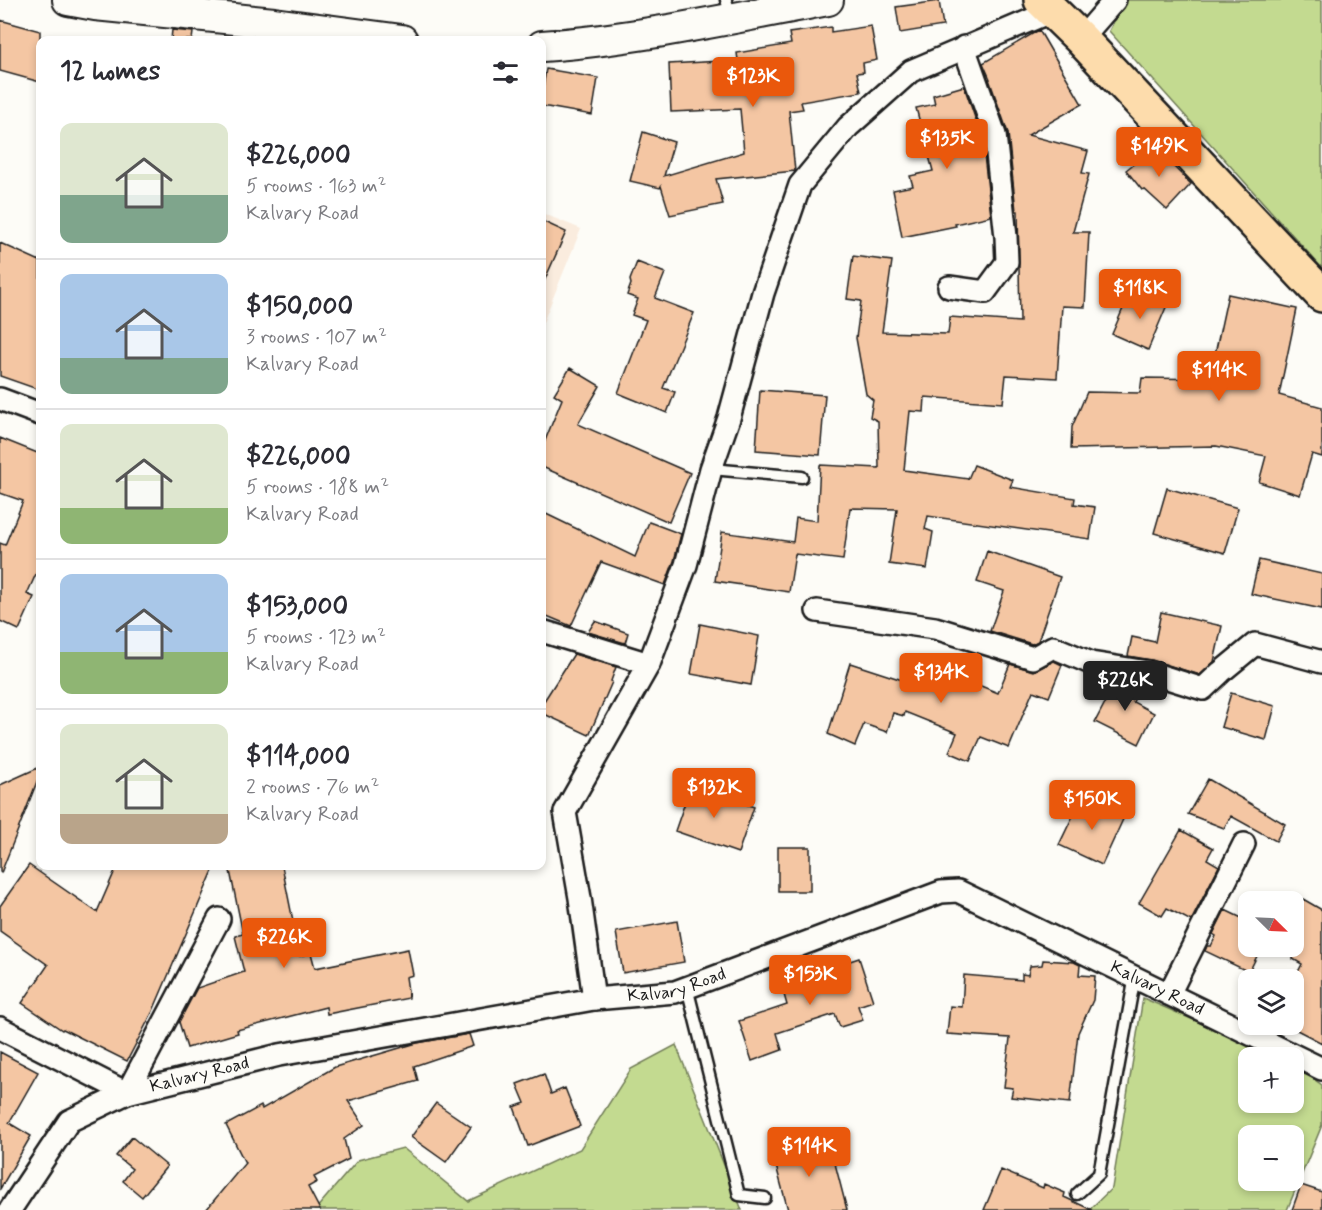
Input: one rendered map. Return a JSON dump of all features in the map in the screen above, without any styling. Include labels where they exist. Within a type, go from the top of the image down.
[{"type":"main road","points":[[68,0],[96,5],[170,6],[372,36]]},
{"type":"main road","points":[[546,46],[586,43],[730,9],[828,0]]},
{"type":"main road","points":[[1046,5],[1081,39],[1322,295]]},
{"type":"street","points":[[1081,39],[1115,0]]},
{"type":"street","points":[[594,999],[565,812],[649,664],[686,565],[711,469],[729,418],[763,293],[800,185],[848,127],[911,71],[1046,5]]},
{"type":"street","points":[[949,287],[985,292],[1007,262],[995,135],[964,47]]},
{"type":"street","points":[[0,399],[36,412]]},
{"type":"street","points":[[817,611],[935,628],[1033,658],[1053,647],[1091,663],[1148,672],[1203,689],[1255,644],[1322,662]]},
{"type":"street","points":[[546,632],[649,664]]},
{"type":"street","points":[[1169,994],[1244,844]]},
{"type":"street","name":"Kalvary Road","points":[[10,1210],[69,1122],[127,1093],[279,1055],[594,999],[675,992],[941,892],[958,891],[1322,1069]]},
{"type":"street","points":[[0,1028],[127,1093],[219,919]]},
{"type":"lane","points":[[711,469],[802,477]]},
{"type":"lane","points":[[1077,1194],[1099,1174],[1135,976]]},
{"type":"lane","points":[[687,987],[739,1195],[765,1198]]},
{"type":"shaded area","points":[[546,215],[581,229],[546,315]]},
{"type":"green space","points":[[1125,0],[1322,0],[1322,268],[1109,31]]},
{"type":"green space","points":[[1143,998],[1256,1047],[1238,1047],[1238,1113],[1304,1113],[1304,1073],[1322,1085],[1322,1125],[1304,1169],[1304,1125],[1238,1125],[1238,1191],[1295,1191],[1287,1210],[1089,1210],[1112,1188]]},
{"type":"green space","points":[[676,1045],[742,1210],[315,1210],[358,1160],[403,1148],[468,1201],[580,1149],[631,1069]]},
{"type":"building","points":[[939,1],[943,26],[900,33],[896,7]]},
{"type":"building","points":[[0,20],[40,31],[40,36],[36,36],[36,81],[0,71]]},
{"type":"building","points":[[871,26],[877,60],[863,63],[864,72],[857,73],[861,92],[801,102],[803,109],[789,111],[795,171],[716,179],[723,204],[670,215],[661,186],[660,188],[630,181],[643,132],[674,142],[664,176],[744,152],[740,109],[671,112],[669,64],[738,60],[737,53],[791,44],[789,33],[831,27],[831,32]]},
{"type":"building","points":[[172,30],[193,32],[192,36],[171,36]]},
{"type":"building","points":[[1039,30],[1082,104],[1028,135],[1088,151],[1082,173],[1089,174],[1073,232],[1089,232],[1085,307],[1062,306],[1057,378],[1006,375],[1003,403],[925,397],[924,412],[910,411],[904,470],[968,479],[974,465],[1013,480],[1010,487],[1075,498],[1074,504],[1095,507],[1090,539],[928,516],[925,529],[933,532],[927,569],[889,564],[897,509],[850,508],[843,560],[795,554],[789,592],[715,581],[722,532],[793,542],[796,518],[817,521],[820,465],[879,468],[878,421],[870,417],[873,400],[866,394],[856,338],[861,301],[847,299],[853,256],[892,261],[882,332],[948,334],[950,317],[1020,322],[1018,211],[1016,211],[1008,133],[983,63]]},
{"type":"building","points":[[546,69],[598,78],[592,115],[546,107]]},
{"type":"building","points":[[964,86],[982,138],[991,216],[902,237],[893,190],[913,186],[910,176],[933,171],[916,108],[935,104],[933,95]]},
{"type":"building","points":[[1156,146],[1191,184],[1167,210],[1144,189],[1142,190],[1126,170]]},
{"type":"building","points":[[546,223],[566,232],[546,277]]},
{"type":"building","points":[[0,243],[36,259],[36,389],[0,376]]},
{"type":"building","points":[[637,262],[665,273],[655,298],[694,313],[663,388],[675,392],[667,413],[618,393],[646,320],[632,315],[638,299],[627,295]]},
{"type":"building","points":[[1131,290],[1167,305],[1148,350],[1112,334]]},
{"type":"building","points":[[1228,294],[1297,309],[1279,395],[1322,407],[1322,457],[1312,454],[1300,495],[1259,482],[1266,456],[1216,446],[1071,449],[1072,427],[1087,392],[1140,393],[1142,378],[1214,379],[1210,377]]},
{"type":"building","points":[[570,368],[600,386],[578,424],[690,473],[669,522],[546,469],[546,438],[562,399],[554,394]]},
{"type":"building","points":[[760,390],[825,395],[820,455],[756,450]]},
{"type":"building","points":[[0,438],[36,452],[36,574],[27,594],[34,597],[19,630],[0,621],[0,543],[5,545],[23,501],[0,493]]},
{"type":"building","points":[[1167,488],[1238,508],[1225,553],[1154,533]]},
{"type":"building","points":[[546,514],[635,557],[649,522],[681,534],[665,585],[601,562],[571,626],[546,616]]},
{"type":"building","points":[[987,551],[1060,577],[1038,641],[1032,644],[990,631],[1004,591],[977,582]]},
{"type":"building","points":[[1259,560],[1322,574],[1322,609],[1251,594]]},
{"type":"building","points":[[1161,612],[1222,626],[1214,662],[1200,675],[1152,660],[1128,656],[1132,637],[1155,642]]},
{"type":"building","points":[[595,621],[628,633],[625,643],[588,632]]},
{"type":"building","points":[[700,624],[759,636],[751,685],[691,674]]},
{"type":"building","points":[[574,654],[616,667],[612,682],[589,735],[546,715],[546,698]]},
{"type":"building","points":[[1054,661],[1062,665],[1049,697],[1033,691],[1009,748],[981,737],[970,761],[949,752],[957,733],[905,712],[904,716],[893,713],[887,732],[864,724],[855,746],[828,734],[850,663],[924,687],[932,666],[998,693],[1010,664],[1034,671]]},
{"type":"building","points":[[1117,680],[1142,684],[1133,702],[1154,713],[1139,744],[1095,722]]},
{"type":"building","points":[[1231,693],[1275,706],[1266,740],[1221,727]]},
{"type":"building","points":[[36,769],[36,784],[1,873],[0,872],[0,785]]},
{"type":"building","points":[[1208,779],[1285,824],[1276,841],[1231,816],[1224,828],[1188,814]]},
{"type":"building","points":[[691,785],[754,807],[738,853],[675,831]]},
{"type":"building","points":[[1082,797],[1125,815],[1102,865],[1059,845]]},
{"type":"building","points":[[1181,830],[1213,848],[1207,859],[1219,866],[1191,921],[1167,908],[1162,916],[1139,903]]},
{"type":"building","points":[[778,847],[810,847],[810,891],[778,891]]},
{"type":"building","points":[[29,865],[97,912],[115,870],[213,870],[153,1011],[127,1061],[62,1030],[22,1003],[48,965],[0,931],[0,906]]},
{"type":"building","points":[[230,870],[283,870],[300,956],[311,953],[315,968],[408,949],[413,975],[406,977],[409,998],[327,1014],[326,1007],[237,1030],[238,1033],[187,1048],[179,1022],[197,988],[244,972],[235,936],[243,934]]},
{"type":"building","points":[[1304,900],[1322,910],[1322,1043],[1304,1034],[1304,969],[1300,969],[1302,964],[1293,957],[1304,957]]},
{"type":"building","points":[[1225,910],[1238,916],[1238,957],[1256,957],[1250,969],[1243,969],[1205,951],[1207,946],[1211,946],[1216,936],[1213,934]]},
{"type":"building","points":[[677,921],[684,962],[623,973],[616,932]]},
{"type":"building","points":[[859,958],[873,1001],[858,1006],[863,1020],[840,1027],[835,1014],[777,1033],[782,1050],[752,1061],[739,1021],[787,1005],[781,984]]},
{"type":"building","points":[[1043,960],[1074,962],[1080,965],[1079,975],[1095,976],[1093,1000],[1078,1033],[1070,1103],[1011,1097],[1013,1088],[1004,1087],[1010,1038],[947,1034],[950,1006],[962,1007],[964,975],[1022,980],[1022,974],[1028,975],[1030,966],[1042,965]]},
{"type":"building","points":[[469,1034],[473,1046],[414,1066],[418,1081],[348,1101],[364,1125],[344,1139],[349,1159],[314,1177],[317,1182],[308,1187],[320,1210],[206,1210],[245,1163],[226,1125],[261,1106],[262,1109],[335,1067],[417,1043]]},
{"type":"building","points":[[0,1052],[38,1072],[9,1123],[31,1136],[0,1189]]},
{"type":"building","points":[[544,1074],[551,1094],[565,1088],[580,1126],[528,1146],[514,1107],[525,1103],[517,1084]]},
{"type":"building","points":[[436,1103],[471,1127],[446,1162],[411,1137]]},
{"type":"building","points":[[132,1137],[167,1166],[142,1197],[123,1181],[132,1169],[116,1156]]},
{"type":"building","points":[[813,1140],[816,1152],[831,1148],[847,1210],[788,1210],[772,1151]]},
{"type":"building","points":[[1001,1170],[1043,1188],[1044,1184],[1065,1193],[1064,1197],[1092,1210],[984,1210]]},
{"type":"building","points":[[1304,1186],[1322,1192],[1322,1210],[1292,1210],[1299,1191],[1304,1191]]}]
